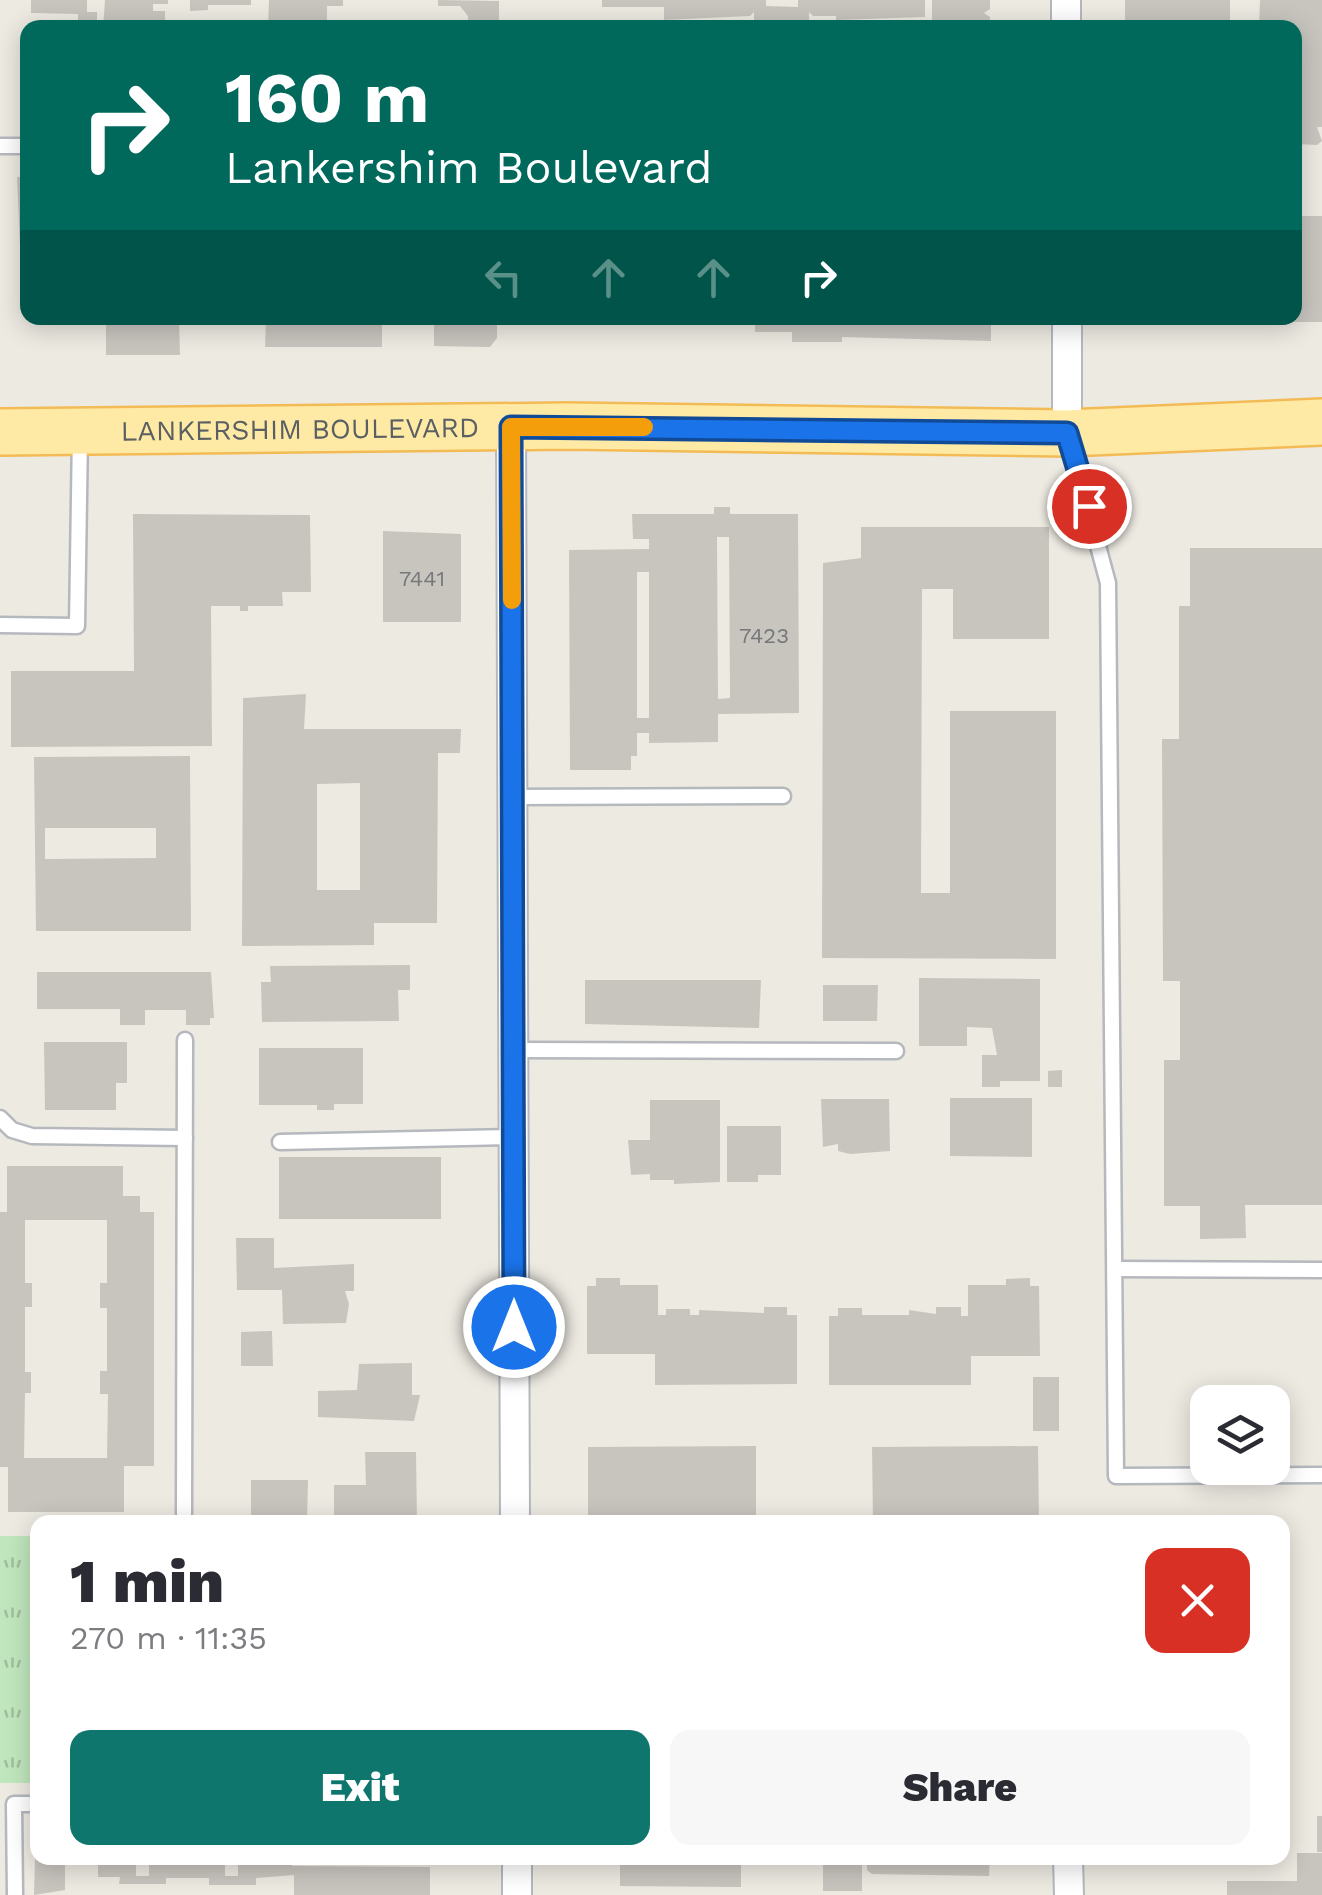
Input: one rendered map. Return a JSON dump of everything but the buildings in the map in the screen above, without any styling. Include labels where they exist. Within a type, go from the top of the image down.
[{"type":"main road","name":"LANKERSHIM BOULEVARD","points":[[0,432],[511,427],[1067,433],[1322,422]]},
{"type":"street","points":[[1066,325],[1067,433]]},
{"type":"street","points":[[511,427],[516,1515]]},
{"type":"street","points":[[517,1865],[517,1895]]},
{"type":"street","points":[[1068,1865],[1070,1895]]},
{"type":"lane","points":[[0,625],[78,626],[80,430]]},
{"type":"lane","points":[[1067,433],[1108,584],[1116,1476],[1322,1475]]},
{"type":"lane","points":[[512,797],[783,796]]},
{"type":"lane","points":[[184,1514],[185,1040]]},
{"type":"lane","points":[[514,1050],[896,1051]]},
{"type":"lane","points":[[0,1118],[12,1130],[32,1136],[185,1138]]},
{"type":"lane","points":[[280,1142],[514,1137]]},
{"type":"lane","points":[[1115,1269],[1322,1270]]},
{"type":"lane","points":[[15,1895],[14,1804],[30,1804]]},
{"type":"green space","points":[[0,1536],[30,1536],[30,1783],[0,1783]]},
{"type":"slow traffic","points":[[512,600],[511,427],[644,427]]},
{"type":"route","points":[[514,1327],[511,427],[806,427],[1067,433],[1089,506]]}]
